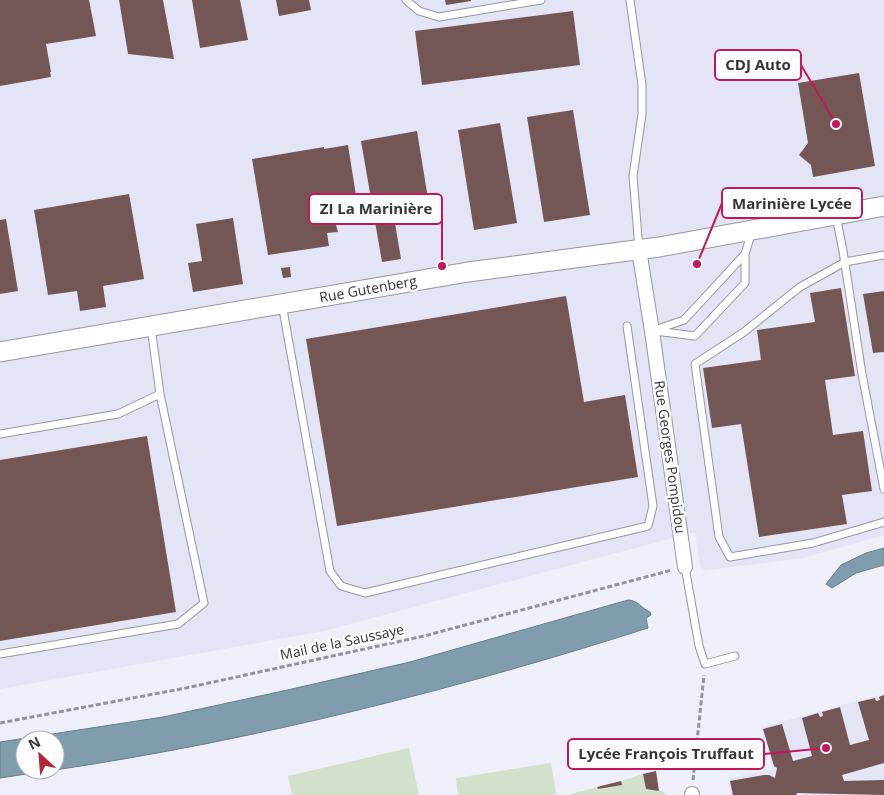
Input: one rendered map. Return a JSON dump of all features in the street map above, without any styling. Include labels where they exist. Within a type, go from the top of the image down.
[{"type":"street","name":"Rue Gutenberg","points":[[0,352],[468,272],[639,250],[884,206]]},
{"type":"street","name":"Rue Georges Pompidou","points":[[639,250],[685,567]]},
{"type":"lane","points":[[406,0],[419,11],[439,17],[541,0]]},
{"type":"lane","points":[[630,0],[642,85],[642,114],[633,176],[639,250]]},
{"type":"lane","points":[[836,215],[862,374],[884,489]]},
{"type":"lane","points":[[652,330],[695,336],[745,283],[745,254],[752,231]]},
{"type":"lane","points":[[652,330],[684,320],[745,254]]},
{"type":"lane","points":[[884,255],[845,262],[800,287],[744,332],[695,364],[719,537],[730,557],[813,543],[884,522]]},
{"type":"lane","points":[[282,304],[330,571],[341,586],[365,592],[648,526],[652,506],[627,326]]},
{"type":"lane","points":[[0,654],[178,624],[204,603],[160,394],[151,326]]},
{"type":"lane","points":[[0,434],[118,414],[160,394]]},
{"type":"lane","name":"Rue Georges Pompidou","points":[[685,567],[699,646],[705,664]]},
{"type":"lane","points":[[705,664],[735,656]]},
{"type":"path","name":"Mail de la Saussaye","points":[[0,723],[186,688],[424,636],[685,567]]},
{"type":"path","points":[[692,794],[705,664]]},
{"type":"shaded area","points":[[0,0],[884,0],[884,535],[803,558],[701,571],[695,532],[324,631],[0,689]]},
{"type":"shaded area","points":[[884,548],[884,565],[856,573],[832,588],[826,584],[841,565],[866,553]]},
{"type":"shaded area","points":[[628,600],[635,601],[650,612],[651,615],[646,618],[648,628],[575,651],[428,692],[354,711],[205,744],[65,768],[65,732],[163,717],[410,662]]},
{"type":"shaded area","points":[[884,694],[884,795],[731,795],[728,778],[773,770],[762,727]]},
{"type":"shaded area","points":[[15,740],[15,776],[0,778],[0,742]]},
{"type":"green space","points":[[409,748],[419,795],[292,795],[288,776]]},
{"type":"green space","points":[[551,763],[556,794],[458,795],[456,778]]},
{"type":"green space","points":[[643,774],[646,789],[662,791],[667,795],[567,795],[597,787],[598,789],[622,785],[621,781]]},
{"type":"building","points":[[0,0],[89,0],[96,36],[46,44],[51,77],[0,86]]},
{"type":"building","points":[[119,0],[163,0],[174,59],[128,54]]},
{"type":"building","points":[[192,0],[240,0],[248,40],[200,48]]},
{"type":"building","points":[[276,0],[309,0],[311,10],[279,16]]},
{"type":"building","points":[[445,0],[471,0],[471,1],[446,5]]},
{"type":"building","points":[[573,11],[580,65],[422,85],[415,31]]},
{"type":"building","points":[[859,73],[875,166],[813,177],[811,165],[799,155],[808,143],[798,83]]},
{"type":"building","points":[[573,110],[590,215],[544,222],[527,117]]},
{"type":"building","points":[[500,123],[517,223],[474,230],[458,130]]},
{"type":"building","points":[[417,131],[429,205],[393,211],[401,259],[382,262],[361,141]]},
{"type":"building","points":[[348,145],[360,221],[336,225],[338,232],[327,233],[329,246],[268,255],[252,159]]},
{"type":"building","points":[[129,194],[144,279],[103,286],[106,307],[80,311],[77,291],[48,295],[34,210]]},
{"type":"building","points":[[233,218],[243,284],[193,292],[188,263],[202,261],[196,224]]},
{"type":"building","points":[[6,219],[18,291],[0,294],[0,220]]},
{"type":"building","points":[[290,267],[291,277],[283,278],[281,268]]},
{"type":"building","points":[[841,288],[855,376],[825,380],[833,435],[863,431],[872,491],[842,495],[847,524],[759,537],[741,424],[712,428],[703,368],[761,360],[757,330],[815,322],[810,293]]},
{"type":"building","points":[[884,291],[884,352],[873,353],[863,294]]},
{"type":"building","points":[[566,296],[584,402],[625,395],[638,477],[337,526],[306,339]]},
{"type":"building","points":[[147,436],[176,612],[0,641],[0,460]]},
{"type":"building","points":[[884,695],[884,763],[842,775],[844,781],[884,780],[884,795],[797,793],[796,795],[733,795],[730,781],[764,775],[775,778],[777,768],[774,766],[763,729],[782,724],[793,761],[812,756],[802,718],[818,713],[820,717],[823,716],[822,712],[840,707],[850,745],[869,740],[858,702],[875,698],[876,701],[880,700],[879,697]]},
{"type":"building","points":[[656,771],[659,791],[646,789],[643,774]]},
{"type":"building","points":[[621,781],[622,785],[598,789],[597,787]]},
{"type":"place","name":"CDJ Auto","points":[[836,124]]},
{"type":"place","name":"Marinière Lycée","points":[[697,264]]},
{"type":"place","name":"ZI La Marinière","points":[[442,266]]},
{"type":"place","name":"Lycée François Truffaut","points":[[826,748]]}]
